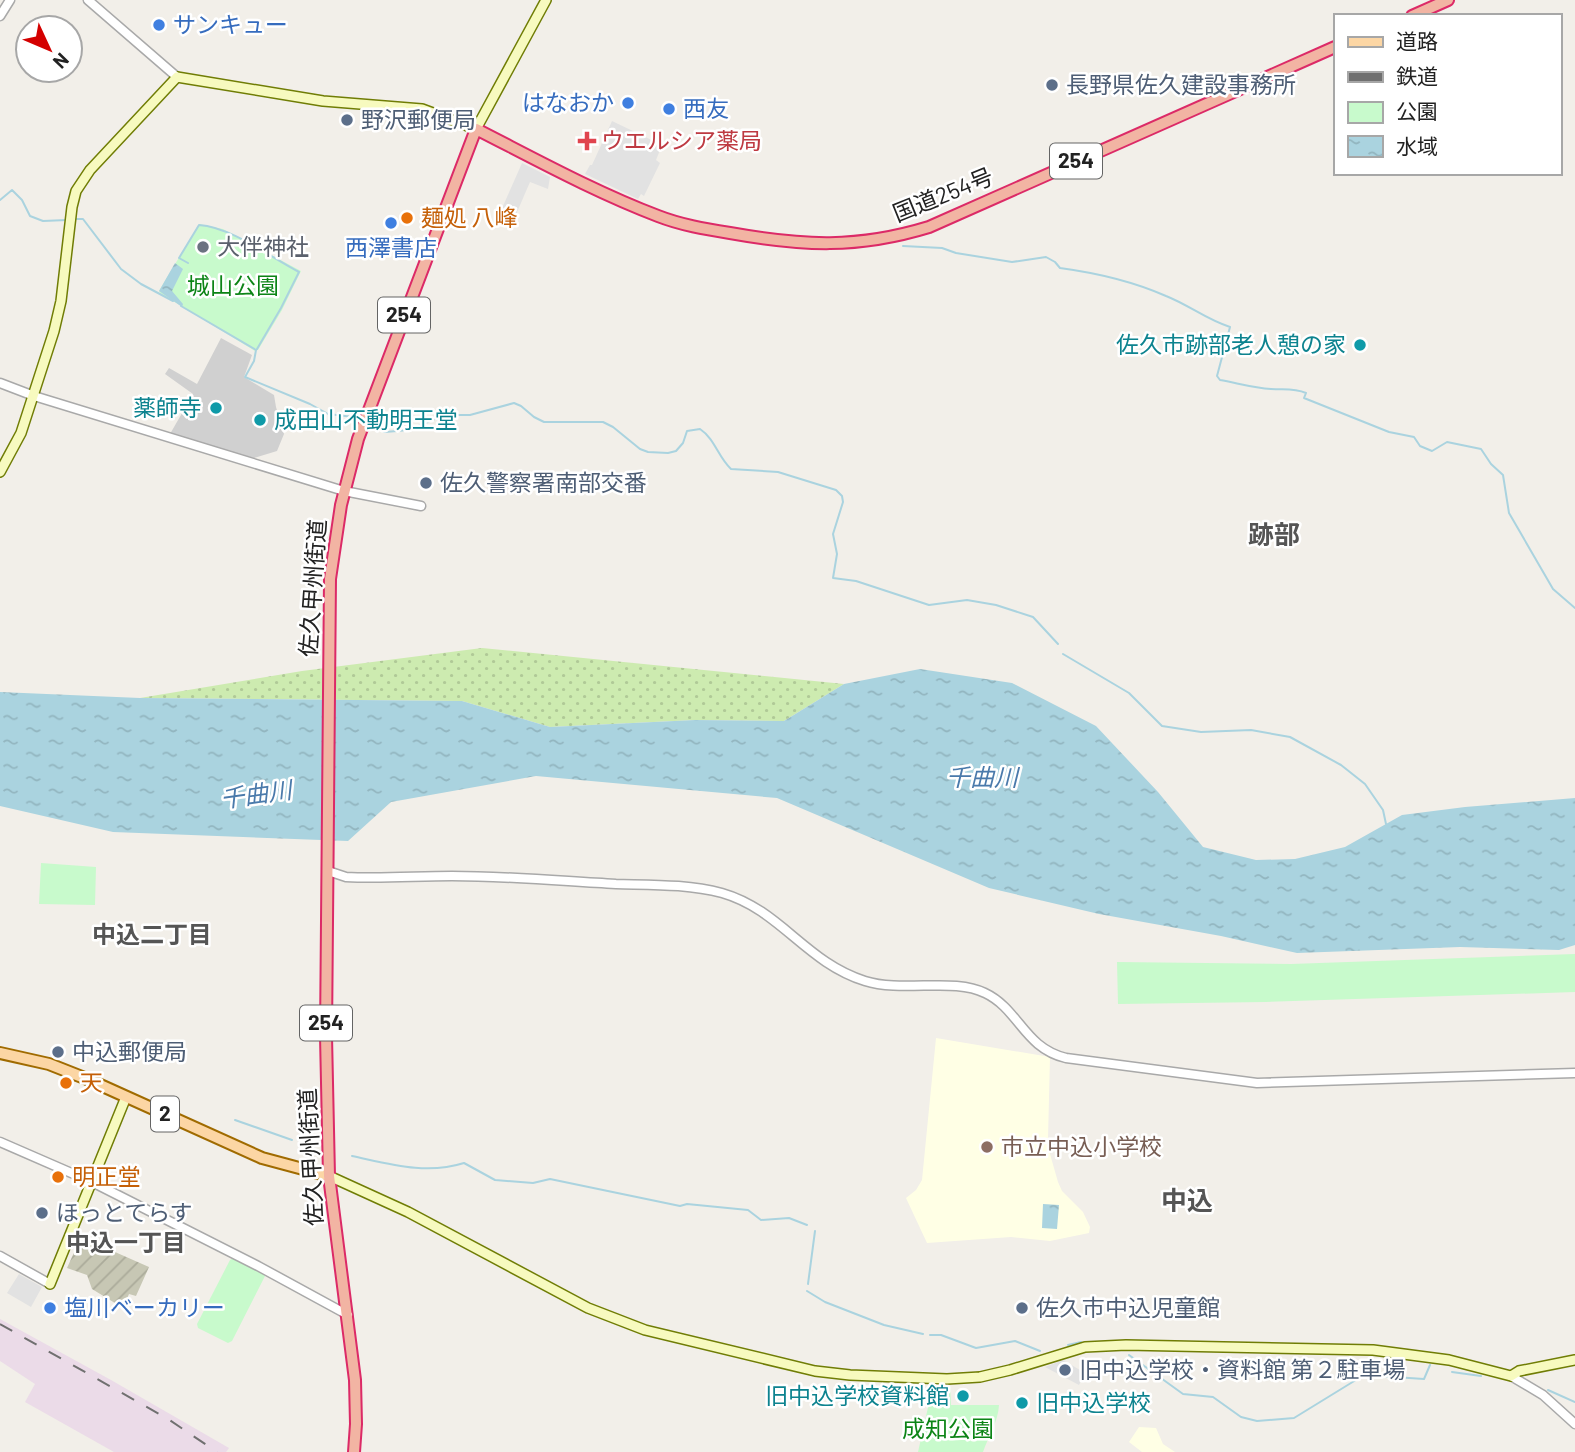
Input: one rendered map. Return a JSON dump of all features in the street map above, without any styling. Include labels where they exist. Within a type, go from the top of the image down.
[{"type":"highway","points":[[1403,14],[1433,0]]},
{"type":"highway","points":[[1416,14],[1448,0]]},
{"type":"highway","name":"国道254号","points":[[476,129],[631,205],[675,222],[795,243],[859,243],[886,239],[929,227],[1334,47]]},
{"type":"highway","name":"佐久甲州街道","points":[[354,1452],[357,1401],[329,1176],[326,1036],[328,598],[341,505],[358,439],[476,129]]},
{"type":"main road","points":[[0,471],[20,433],[34,396],[60,309],[76,191],[90,170],[177,77],[323,101],[422,109],[476,129],[506,69],[546,0]]},
{"type":"main road","name":"2","points":[[0,1053],[49,1064],[262,1158],[329,1176]]},
{"type":"main road","points":[[50,1284],[126,1097]]},
{"type":"main road","points":[[329,1176],[408,1212],[615,1320],[645,1330],[815,1371],[932,1378],[980,1377],[1085,1348],[1137,1345],[1373,1350],[1449,1360],[1511,1376],[1519,1371],[1575,1360]]},
{"type":"street","points":[[0,16],[10,0]]},
{"type":"street","points":[[88,0],[177,77]]},
{"type":"street","points":[[0,383],[34,396],[344,491],[421,506]]},
{"type":"street","points":[[328,868],[346,877],[493,877],[677,887],[723,893],[764,912],[815,956],[853,977],[885,986],[960,986],[984,992],[1005,1008],[1041,1048],[1066,1058],[1257,1083],[1575,1073]]},
{"type":"street","points":[[0,1142],[92,1182],[348,1315]]},
{"type":"street","points":[[0,1256],[50,1284]]},
{"type":"street","points":[[1511,1376],[1543,1395],[1575,1424]]},
{"type":"shaded area","points":[[612,121],[662,145],[656,160],[660,163],[644,196],[641,194],[638,199],[585,174],[592,165]]},
{"type":"shaded area","points":[[522,163],[550,177],[548,189],[530,182],[514,219],[499,215]]},
{"type":"shaded area","points":[[221,338],[252,355],[244,377],[274,395],[284,434],[277,451],[254,458],[170,434],[193,394],[165,374],[169,368],[197,384]]},
{"type":"shaded area","name":"市立中込小学校","points":[[936,1038],[1050,1057],[1050,1154],[1062,1191],[1083,1212],[1090,1227],[1089,1233],[1050,1241],[1011,1237],[927,1243],[906,1198],[916,1190],[922,1180]]},
{"type":"shaded area","points":[[81,1237],[149,1267],[136,1296],[129,1294],[123,1308],[92,1289],[87,1275],[67,1268]]},
{"type":"shaded area","points":[[19,1274],[42,1287],[31,1307],[7,1293]]},
{"type":"shaded area","points":[[0,1319],[229,1448],[226,1452],[114,1452],[25,1402],[35,1384],[0,1361]]},
{"type":"shaded area","name":"旧中込学校・資料館 第２駐車場","points":[[1063,1360],[1085,1373],[1079,1385],[1045,1367]]},
{"type":"shaded area","points":[[1139,1427],[1156,1428],[1163,1444],[1175,1452],[1142,1452],[1129,1442]]},
{"type":"green space","name":"城山公園","points":[[199,224],[223,229],[301,271],[258,350],[255,351],[159,291]]},
{"type":"green space","points":[[482,648],[844,684],[784,721],[695,720],[550,727],[462,701],[140,698],[302,671]]},
{"type":"green space","points":[[41,863],[96,867],[95,905],[39,904]]},
{"type":"green space","points":[[1575,954],[1575,992],[1118,1004],[1117,962],[1291,964]]},
{"type":"green space","points":[[233,1258],[265,1276],[232,1341],[228,1343],[198,1328],[197,1324]]},
{"type":"green space","name":"成知公園","points":[[933,1385],[950,1387],[951,1405],[999,1405],[983,1452],[918,1452]]},
{"type":"water","points":[[175,263],[183,269],[172,291],[183,304],[182,307],[159,291]]},
{"type":"water","name":"千曲川","points":[[920,669],[1012,683],[1096,726],[1158,792],[1203,847],[1256,860],[1295,859],[1345,847],[1402,815],[1575,798],[1575,945],[1559,950],[1460,947],[1297,953],[1099,914],[989,888],[777,798],[536,776],[391,802],[348,841],[113,832],[0,806],[0,692],[140,698],[462,701],[550,727],[695,720],[784,721],[844,684]]},
{"type":"water","points":[[1043,1204],[1059,1205],[1057,1229],[1042,1228]]},
{"type":"waterway","points":[[0,200],[12,190],[22,200],[30,216],[43,221],[67,220]]},
{"type":"waterway","points":[[73,219],[83,219],[121,269],[141,284],[173,301]]},
{"type":"waterway","points":[[188,263],[179,258],[199,225],[237,237],[299,272],[257,349]]},
{"type":"waterway","points":[[903,246],[942,248],[956,253],[1012,262],[1046,257],[1060,268],[1101,275],[1140,286],[1230,327],[1217,376],[1220,380],[1258,388],[1302,391],[1306,393],[1304,398],[1389,432],[1414,437],[1420,446],[1432,451],[1447,442],[1481,449],[1503,475],[1509,513],[1553,589],[1575,608]]},
{"type":"waterway","points":[[181,306],[256,350],[254,361],[245,377],[328,414],[354,417],[362,421]]},
{"type":"waterway","points":[[370,425],[385,432],[409,430],[444,415],[470,415],[514,403],[544,422],[603,422],[640,449],[668,453],[676,451],[683,443],[687,431],[700,429],[731,469],[778,472],[836,490],[842,496],[843,502],[833,534],[837,554],[833,578],[856,581],[929,605],[967,600],[996,605],[1033,617],[1058,644]]},
{"type":"waterway","points":[[1063,654],[1129,693],[1162,726],[1201,732],[1251,730],[1290,737],[1341,765],[1365,784],[1383,810],[1386,824]]},
{"type":"waterway","points":[[235,1120],[292,1140]]},
{"type":"waterway","points":[[352,1156],[422,1168],[464,1163],[495,1180],[533,1183],[550,1179],[680,1206],[687,1204],[748,1210],[761,1220],[789,1218],[807,1225]]},
{"type":"waterway","points":[[808,1284],[815,1231]]},
{"type":"waterway","points":[[807,1291],[825,1302],[884,1325],[923,1334]]},
{"type":"waterway","points":[[930,1335],[941,1335],[976,1348],[1015,1341],[1040,1351]]},
{"type":"waterway","points":[[1068,1345],[1081,1342]]},
{"type":"waterway","points":[[1129,1355],[1183,1394],[1213,1397],[1241,1417],[1257,1421],[1294,1418],[1364,1375],[1424,1379],[1430,1365]]},
{"type":"waterway","points":[[1452,1372],[1481,1376]]},
{"type":"waterway","points":[[1548,1390],[1575,1402]]},
{"type":"railway","points":[[0,1324],[168,1419],[217,1452]]},
{"type":"place","name":"サンキュー","points":[[159,25]]},
{"type":"place","name":"長野県佐久建設事務所","points":[[1052,85]]},
{"type":"place","name":"はなおか","points":[[628,103]]},
{"type":"place","name":"西友","points":[[669,109]]},
{"type":"place","name":"野沢郵便局","points":[[347,120]]},
{"type":"place","name":"ウエルシア薬局","points":[[587,141]]},
{"type":"place","name":"麺処 八峰","points":[[407,218]]},
{"type":"place","name":"西澤書店","points":[[391,223]]},
{"type":"place","name":"大伴神社","points":[[203,247]]},
{"type":"place","name":"佐久市跡部老人憩の家","points":[[1360,345]]},
{"type":"place","name":"薬師寺","points":[[216,408]]},
{"type":"place","name":"成田山不動明王堂","points":[[260,420]]},
{"type":"place","name":"佐久警察署南部交番","points":[[426,483]]},
{"type":"place","name":"中込郵便局","points":[[58,1052]]},
{"type":"place","name":"天","points":[[66,1083]]},
{"type":"place","name":"市立中込小学校","points":[[987,1147]]},
{"type":"place","name":"明正堂","points":[[58,1177]]},
{"type":"place","name":"ほっとてらす","points":[[42,1213]]},
{"type":"place","name":"塩川ベーカリー","points":[[50,1308]]},
{"type":"place","name":"佐久市中込児童館","points":[[1022,1308]]},
{"type":"place","name":"旧中込学校・資料館 第２駐車場","points":[[1065,1370]]},
{"type":"place","name":"旧中込学校資料館","points":[[963,1396]]},
{"type":"place","name":"旧中込学校","points":[[1022,1403]]},
{"type":"district","name":"跡部","points":[[1274,535]]},
{"type":"district","name":"中込二丁目","points":[[152,935]]},
{"type":"district","name":"中込","points":[[1187,1201]]},
{"type":"district","name":"中込一丁目","points":[[126,1243]]}]
